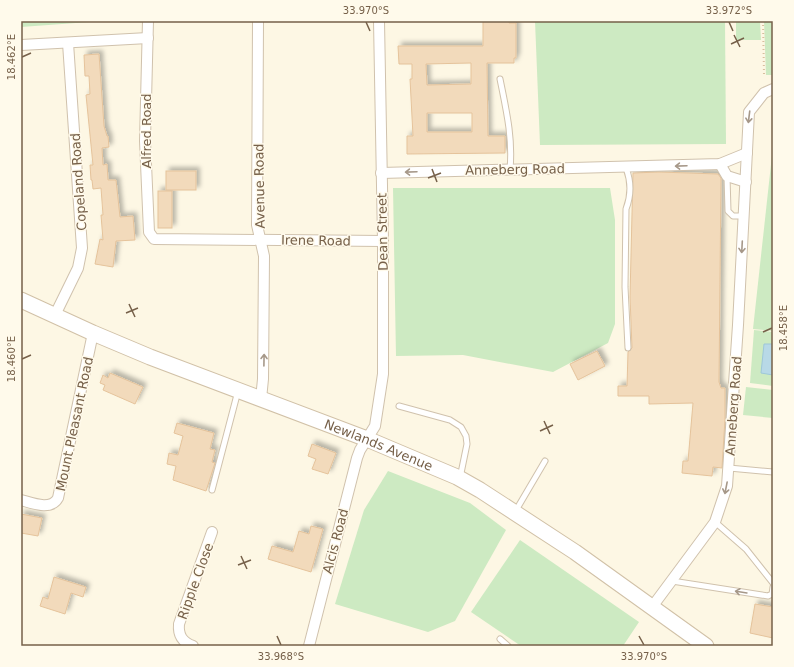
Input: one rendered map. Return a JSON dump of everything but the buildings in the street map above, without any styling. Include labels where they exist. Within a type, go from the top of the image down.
[{"type":"main road","name":"Newlands Avenue","points":[[24,302],[93,333],[367,439],[460,479],[575,552],[706,646]]},
{"type":"street","name":"Alfred Road","points":[[148,21],[145,141],[149,232],[154,239]]},
{"type":"street","name":"Avenue Road","points":[[258,21],[257,225],[264,256],[263,379],[261,398]]},
{"type":"street","name":"Dean Street","points":[[367,439],[375,426],[382,383],[383,241],[379,21]]},
{"type":"street","points":[[21,45],[148,38]]},
{"type":"street","name":"Copeland Road","points":[[55,315],[78,268],[82,248],[68,43]]},
{"type":"street","name":"Anneberg Road","points":[[652,607],[715,522],[724,497],[729,468],[749,112],[764,94],[773,89]]},
{"type":"street","name":"Anneberg Road","points":[[381,173],[510,169],[626,168],[720,164],[747,152]]},
{"type":"street","points":[[720,164],[727,176],[746,182]]},
{"type":"street","name":"Irene Road","points":[[154,239],[383,241]]},
{"type":"street","name":"Mount Pleasant Road","points":[[21,500],[49,505],[56,502],[58,498],[93,333]]},
{"type":"street","name":"Alcis Road","points":[[309,646],[357,458],[367,439]]},
{"type":"street","name":"Ripple Close","points":[[193,646],[184,642],[178,632],[179,624],[212,532]]},
{"type":"lane","points":[[500,79],[510,132],[512,152],[510,169]]},
{"type":"lane","points":[[626,168],[629,179],[629,200],[626,209],[625,287],[628,348]]},
{"type":"lane","points":[[727,176],[728,211],[733,216],[744,216]]},
{"type":"lane","points":[[212,490],[239,390]]},
{"type":"lane","points":[[399,406],[450,420],[461,427],[466,436],[467,444],[460,479]]},
{"type":"lane","points":[[515,513],[545,461]]},
{"type":"lane","points":[[729,468],[773,472]]},
{"type":"lane","points":[[715,522],[746,549],[773,583]]},
{"type":"lane","points":[[671,581],[768,596],[772,594],[773,587]]},
{"type":"lane","points":[[500,639],[508,646]]},
{"type":"path","points":[[763,21],[764,75]]},
{"type":"green space","points":[[21,21],[103,21],[21,27]]},
{"type":"green space","points":[[535,21],[725,21],[726,144],[540,145]]},
{"type":"green space","points":[[736,21],[760,21],[761,40],[736,40]]},
{"type":"green space","points":[[764,21],[773,21],[773,75],[766,75]]},
{"type":"green space","points":[[773,146],[773,331],[753,329]]},
{"type":"green space","points":[[393,188],[610,188],[615,220],[615,324],[608,343],[553,372],[463,355],[396,356]]},
{"type":"green space","points":[[754,330],[773,332],[773,386],[750,383]]},
{"type":"green space","points":[[746,387],[773,390],[773,418],[743,415]]},
{"type":"green space","points":[[388,471],[470,503],[506,530],[455,621],[428,632],[335,604],[364,510]]},
{"type":"green space","points":[[520,540],[639,622],[623,646],[521,646],[471,612]]},
{"type":"water","points":[[764,344],[773,344],[773,375],[761,373]]}]
